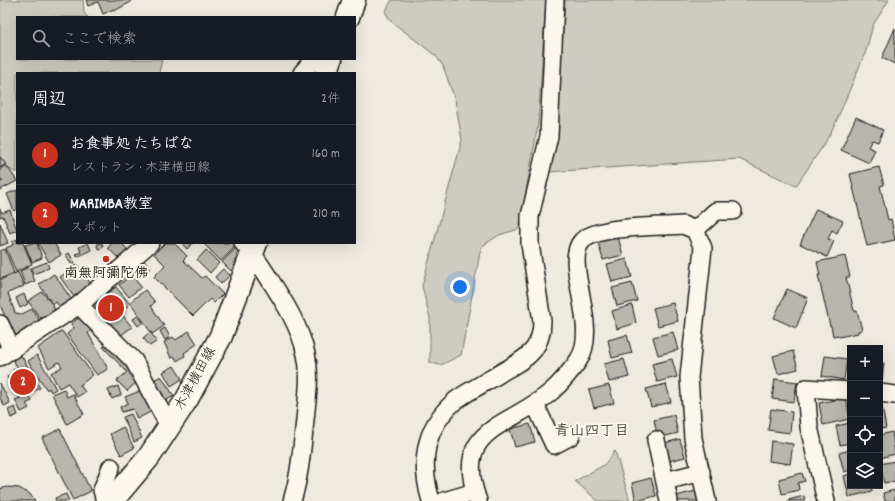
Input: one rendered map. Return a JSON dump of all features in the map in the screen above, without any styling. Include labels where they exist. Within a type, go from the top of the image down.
[{"type":"main road","points":[[348,16],[354,0]]},
{"type":"main road","points":[[326,72],[331,60]]},
{"type":"main road","name":"木津横田線","points":[[112,501],[149,457],[187,399],[221,336],[251,246]]},
{"type":"street","points":[[431,501],[426,482],[424,461],[430,434],[436,424],[455,401],[534,350],[542,332],[529,231],[530,216],[549,136],[555,0]]},
{"type":"street","points":[[303,72],[313,60]]},
{"type":"street","points":[[695,230],[716,211],[733,211]]},
{"type":"street","points":[[444,501],[476,496],[471,468],[472,455],[481,439],[493,428],[535,404],[552,392],[565,378],[581,356],[585,342],[585,322],[576,260],[578,246],[584,239],[603,230],[683,225],[695,230],[703,248],[689,377],[693,438],[707,501]]},
{"type":"street","points":[[0,324],[6,353],[79,305],[149,244]]},
{"type":"street","points":[[251,246],[294,321],[306,354],[309,374],[307,399],[298,482],[292,501]]},
{"type":"street","points":[[79,305],[134,361],[169,426]]},
{"type":"street","points":[[826,501],[809,427],[806,388],[847,391]]},
{"type":"street","points":[[883,393],[895,394]]},
{"type":"street","points":[[535,404],[554,444],[571,436]]},
{"type":"street","points":[[656,440],[669,501]]},
{"type":"street","points":[[105,501],[102,490],[111,467]]},
{"type":"street","points":[[665,481],[701,472]]},
{"type":"shaded area","points":[[0,0],[83,0],[84,13],[87,16],[16,16],[16,60],[162,60],[159,72],[16,72],[16,172],[0,164]]},
{"type":"shaded area","points":[[392,0],[546,0],[538,125],[519,229],[499,235],[481,247],[461,355],[441,365],[430,363],[430,318],[422,286],[462,140],[455,100],[443,66],[436,56],[391,21],[385,12]]},
{"type":"shaded area","points":[[565,0],[889,0],[873,25],[866,51],[836,122],[825,143],[796,186],[739,159],[548,172],[556,138]]},
{"type":"shaded area","points":[[615,451],[630,501],[598,501],[575,481],[604,465]]},
{"type":"building","points":[[86,0],[130,0],[131,2],[114,11],[114,9],[103,14],[98,2],[88,6]]},
{"type":"building","points":[[895,28],[895,64],[882,58]]},
{"type":"building","points":[[856,117],[883,130],[878,142],[872,140],[868,147],[875,150],[869,163],[841,150]]},
{"type":"building","points":[[0,157],[6,164],[0,168]]},
{"type":"building","points":[[6,165],[16,182],[0,190],[0,182],[3,181],[0,177],[0,169]]},
{"type":"building","points":[[879,167],[884,185],[880,186],[888,220],[891,219],[895,240],[867,246],[850,174]]},
{"type":"building","points":[[16,190],[16,210],[14,211],[7,194]]},
{"type":"building","points":[[0,209],[2,213],[10,210],[16,230],[10,233],[3,216],[0,217]]},
{"type":"building","points":[[816,209],[843,221],[837,233],[832,230],[828,239],[834,241],[827,257],[800,244]]},
{"type":"building","points":[[0,223],[8,243],[0,246]]},
{"type":"building","points":[[618,237],[623,255],[603,260],[598,242]]},
{"type":"building","points":[[16,240],[16,244],[23,244],[32,264],[16,272],[6,248],[13,245],[12,242]]},
{"type":"building","points":[[37,244],[42,258],[32,262],[25,245]]},
{"type":"building","points":[[39,244],[55,244],[61,255],[49,262]]},
{"type":"building","points":[[88,244],[91,250],[77,257],[76,254],[81,252],[79,247]]},
{"type":"building","points":[[98,244],[102,244],[102,248],[98,248]]},
{"type":"building","points":[[111,244],[122,244],[129,251],[120,260],[108,248]]},
{"type":"building","points":[[164,244],[175,244],[187,256],[183,260],[202,278],[205,276],[223,294],[214,303],[210,299],[193,316],[154,277],[165,265],[154,254]]},
{"type":"building","points":[[182,244],[192,244],[187,249]]},
{"type":"building","points":[[204,244],[234,244],[236,246],[221,261]]},
{"type":"building","points":[[237,247],[240,251],[236,255],[239,258],[233,263],[235,266],[231,271],[222,262]]},
{"type":"building","points":[[5,249],[14,273],[0,279],[0,251]]},
{"type":"building","points":[[206,250],[219,263],[210,273],[197,260]]},
{"type":"building","points":[[69,253],[76,265],[73,267],[66,255]]},
{"type":"building","points":[[845,256],[850,277],[846,277],[854,311],[857,311],[862,330],[858,331],[858,333],[839,337],[838,335],[833,336],[830,326],[818,275],[820,275],[817,262]]},
{"type":"building","points":[[627,259],[632,277],[612,282],[607,264]]},
{"type":"building","points":[[144,261],[151,268],[149,270],[142,263]]},
{"type":"building","points":[[47,262],[49,268],[33,274],[31,268]]},
{"type":"building","points":[[77,265],[91,284],[74,297],[60,277]]},
{"type":"building","points":[[29,267],[35,281],[25,285],[20,271]]},
{"type":"building","points":[[223,269],[230,275],[221,284],[215,277]]},
{"type":"building","points":[[18,272],[24,286],[8,293],[15,313],[22,314],[32,309],[42,324],[15,339],[0,305],[0,280]]},
{"type":"building","points":[[54,274],[72,300],[61,308],[56,302],[53,305],[39,284]]},
{"type":"building","points":[[129,277],[131,279],[133,277],[141,287],[129,297],[119,285]]},
{"type":"building","points":[[632,283],[637,301],[617,306],[612,288]]},
{"type":"building","points":[[116,287],[130,304],[120,312],[132,327],[120,336],[94,304]]},
{"type":"building","points":[[787,289],[808,298],[796,328],[774,318]]},
{"type":"building","points":[[145,290],[155,302],[151,306],[164,326],[152,334],[130,302]]},
{"type":"building","points":[[42,292],[53,305],[55,312],[45,318],[40,318],[28,301]]},
{"type":"building","points":[[24,294],[28,304],[20,308],[16,298]]},
{"type":"building","points":[[673,303],[678,321],[658,326],[653,308]]},
{"type":"building","points":[[632,305],[636,323],[617,329],[612,311]]},
{"type":"building","points":[[82,315],[92,330],[88,333],[108,369],[97,375],[67,334],[74,328],[71,324]]},
{"type":"building","points":[[138,316],[143,322],[138,326],[133,319]]},
{"type":"building","points":[[165,328],[170,337],[165,340],[160,331]]},
{"type":"building","points":[[62,331],[93,375],[80,385],[85,392],[77,397],[68,383],[59,388],[51,373],[62,367],[59,362],[49,368],[38,348]]},
{"type":"building","points":[[189,331],[197,344],[184,353],[185,356],[177,361],[175,357],[171,358],[164,342],[173,337],[176,340]]},
{"type":"building","points":[[150,332],[157,341],[150,346],[143,338]]},
{"type":"building","points":[[673,332],[678,350],[658,355],[653,337]]},
{"type":"building","points":[[627,335],[632,353],[612,358],[608,340]]},
{"type":"building","points":[[108,342],[139,380],[127,391],[117,381],[127,372],[103,347]]},
{"type":"building","points":[[793,351],[798,369],[778,374],[773,356]]},
{"type":"building","points":[[21,355],[40,388],[28,394],[32,401],[26,404],[29,408],[21,412],[15,400],[20,398],[7,377],[14,372],[13,370],[18,368],[13,360]]},
{"type":"building","points":[[37,355],[56,389],[51,392],[49,388],[47,390],[28,361]]},
{"type":"building","points":[[825,356],[847,359],[844,380],[822,376]]},
{"type":"building","points":[[624,359],[629,377],[609,382],[604,364]]},
{"type":"building","points":[[672,359],[677,377],[657,382],[652,364]]},
{"type":"building","points":[[174,366],[182,379],[171,386],[163,372]]},
{"type":"building","points":[[161,376],[174,396],[165,401],[152,381]]},
{"type":"building","points":[[775,379],[797,382],[794,402],[772,399]]},
{"type":"building","points":[[0,383],[10,403],[4,406],[0,398]]},
{"type":"building","points":[[666,384],[671,402],[651,407],[646,389]]},
{"type":"building","points":[[609,385],[614,403],[594,408],[589,390]]},
{"type":"building","points":[[118,386],[121,395],[112,399],[108,390]]},
{"type":"building","points":[[64,389],[67,397],[73,394],[84,414],[67,424],[52,394]]},
{"type":"building","points":[[145,389],[154,410],[137,419],[133,409],[122,412],[120,407],[128,403],[125,397]]},
{"type":"building","points":[[846,398],[847,420],[823,425],[819,403]]},
{"type":"building","points":[[15,407],[18,415],[11,418],[8,410]]},
{"type":"building","points":[[771,409],[792,412],[790,433],[768,430]]},
{"type":"building","points":[[883,412],[886,428],[883,428]]},
{"type":"building","points":[[131,414],[142,438],[134,442],[123,417]]},
{"type":"building","points":[[674,415],[678,433],[658,438],[654,420]]},
{"type":"building","points":[[530,424],[535,442],[515,447],[510,429]]},
{"type":"building","points":[[847,424],[847,444],[840,445],[836,426]]},
{"type":"building","points":[[123,427],[134,448],[121,455],[110,434]]},
{"type":"building","points":[[60,429],[91,491],[73,500],[42,438]]},
{"type":"building","points":[[892,432],[895,454],[883,457],[883,434]]},
{"type":"building","points":[[680,439],[685,457],[665,462],[661,444]]},
{"type":"building","points":[[771,441],[793,444],[790,464],[769,461]]},
{"type":"building","points":[[847,451],[847,471],[844,472],[839,453]]},
{"type":"building","points":[[895,461],[895,481],[884,483],[883,463]]},
{"type":"building","points":[[802,473],[805,481],[798,483],[799,490],[782,494],[779,479]]},
{"type":"building","points":[[847,475],[847,489],[844,476]]},
{"type":"building","points":[[651,478],[656,496],[636,501],[632,483]]},
{"type":"building","points":[[7,487],[19,488],[30,494],[35,501],[0,501],[0,489]]},
{"type":"building","points":[[847,489],[872,489],[872,491],[849,497]]},
{"type":"building","points":[[895,490],[895,501],[885,501],[883,493]]},
{"type":"building","points":[[696,491],[699,501],[678,501],[676,496]]},
{"type":"building","points":[[66,494],[69,501],[56,501],[55,498]]},
{"type":"building","points":[[804,496],[805,501],[788,501],[788,500]]},
{"type":"place","name":"南無阿彌陀佛","points":[[106,259]]},
{"type":"place","name":"お食事処 たちばな","points":[[111,308]]},
{"type":"place","name":"MARIMBA教室","points":[[23,382]]},
{"type":"district","name":"青山四丁目","points":[[592,432]]}]
